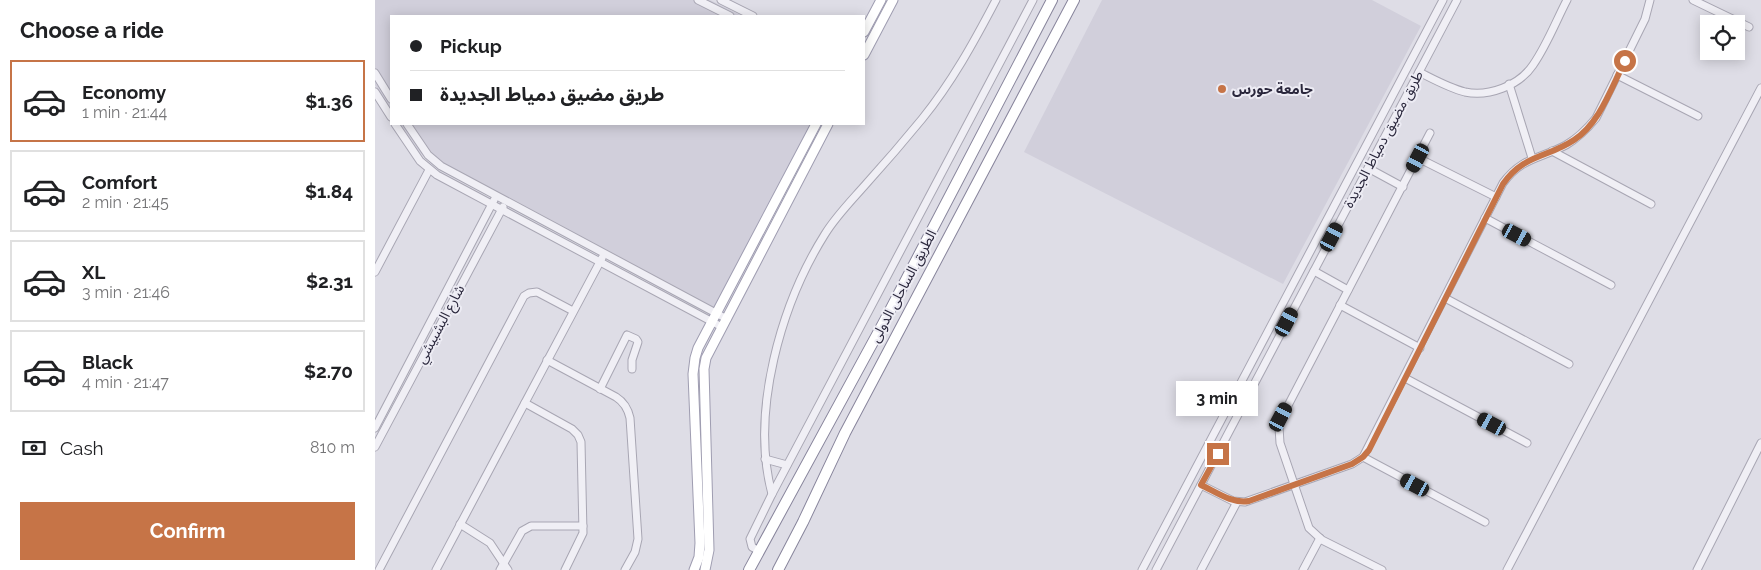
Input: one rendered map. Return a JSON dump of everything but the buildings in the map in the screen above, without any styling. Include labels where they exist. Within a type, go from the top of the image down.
[{"type":"highway","name":"الطريق الساحلى الدولى","points":[[749,570],[885,320],[1052,0]]},
{"type":"highway","name":"الطريق الساحلى الدولى","points":[[778,570],[845,433],[1074,0]]},
{"type":"main road","points":[[865,30],[881,0]]},
{"type":"main road","points":[[865,53],[893,0]]},
{"type":"main road","points":[[694,570],[699,557],[700,543],[693,369],[698,348],[815,125]]},
{"type":"main road","points":[[705,570],[709,557],[709,542],[704,370],[709,353],[827,125]]},
{"type":"street","points":[[721,0],[751,15]]},
{"type":"street","points":[[772,494],[766,473],[765,423],[773,366],[783,323],[793,298],[825,234],[923,118],[971,48],[995,0]]},
{"type":"street","points":[[759,551],[752,546],[750,539],[772,494],[927,196],[1033,0]]},
{"type":"street","name":"طريق مضيق دمياط الجديدة","points":[[1143,570],[1443,0]]},
{"type":"street","name":"طريق مضيق دمياط الجديدة","points":[[1156,570],[1457,0]]},
{"type":"street","points":[[1419,72],[1452,88],[1466,92],[1488,92],[1509,84],[1533,66],[1567,0]]},
{"type":"street","points":[[1201,485],[1237,502],[1249,501],[1352,464],[1363,457],[1503,184],[1513,171],[1532,158],[1552,151],[1573,140],[1591,125],[1645,19],[1650,0]]},
{"type":"street","points":[[1693,0],[1749,27]]},
{"type":"street","points":[[702,1],[728,15]]},
{"type":"street","points":[[1432,21],[1443,26]]},
{"type":"street","points":[[375,73],[390,97]]},
{"type":"street","points":[[1617,75],[1698,116]]},
{"type":"street","points":[[1509,84],[1532,158]]},
{"type":"street","points":[[385,88],[375,93],[390,116]]},
{"type":"street","points":[[1507,570],[1761,88]]},
{"type":"street","points":[[396,125],[416,156],[429,170],[600,261],[715,317]]},
{"type":"street","points":[[408,125],[424,150],[436,163],[604,253],[725,323]]},
{"type":"street","points":[[1382,570],[1320,538],[1306,523],[1280,443],[1280,422],[1430,133]]},
{"type":"street","points":[[1552,151],[1651,204]]},
{"type":"street","points":[[1418,158],[1496,197]]},
{"type":"street","points":[[1368,168],[1403,187]]},
{"type":"street","points":[[375,272],[429,170]]},
{"type":"street","name":"شارع البشبيشي","points":[[376,444],[377,431],[497,196]]},
{"type":"street","name":"شارع البشبيشي","points":[[377,431],[506,201]]},
{"type":"street","points":[[1485,218],[1611,285]]},
{"type":"street","points":[[436,570],[604,253]]},
{"type":"street","points":[[465,256],[474,261]]},
{"type":"street","points":[[1314,271],[1348,290]]},
{"type":"street","points":[[379,570],[524,296],[537,292],[573,311]]},
{"type":"street","points":[[1445,298],[1569,364]]},
{"type":"street","points":[[1340,305],[1420,348]]},
{"type":"street","points":[[600,389],[627,335],[638,342],[632,360],[632,369]]},
{"type":"street","points":[[547,360],[621,401],[628,410],[638,539],[635,552],[625,570]]},
{"type":"street","points":[[1405,378],[1527,443]]},
{"type":"street","points":[[525,403],[572,429],[580,438],[582,446],[583,526],[581,540],[565,570]]},
{"type":"street","points":[[1215,434],[1226,438]]},
{"type":"street","points":[[1697,570],[1761,443]]},
{"type":"street","points":[[1363,457],[1485,522]]},
{"type":"street","points":[[765,459],[787,465]]},
{"type":"street","points":[[1201,570],[1237,502]]},
{"type":"street","points":[[460,524],[485,539],[494,548],[508,570]]},
{"type":"street","points":[[501,570],[522,531],[529,527],[583,526]]},
{"type":"street","points":[[1303,570],[1320,538]]},
{"type":"shaded area","points":[[375,0],[710,0],[740,15],[390,15],[390,108],[375,85]]},
{"type":"shaded area","name":"جامعة حورس","points":[[1102,0],[1372,0],[1421,26],[1283,284],[1024,152]]},
{"type":"shaded area","points":[[401,125],[821,125],[718,320],[436,167],[419,152]]},
{"type":"place","name":"جامعة حورس","points":[[1222,89]]},
{"type":"route","points":[[1218,454],[1201,485],[1233,501],[1241,502],[1294,486],[1356,463],[1363,457],[1369,450],[1503,184],[1519,166],[1532,158],[1560,148],[1580,136],[1591,125],[1625,61]]}]
